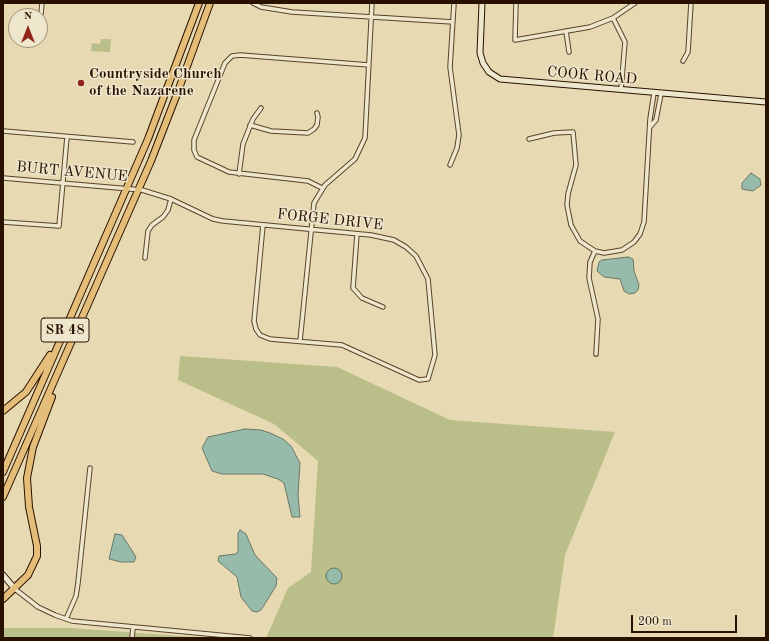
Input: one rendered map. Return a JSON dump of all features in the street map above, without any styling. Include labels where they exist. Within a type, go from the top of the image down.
[{"type":"highway","name":"SR 48","points":[[3,472],[127,189],[160,110],[199,3]]},
{"type":"highway","name":"SR 48","points":[[3,497],[85,312],[175,102],[210,3]]},
{"type":"highway","points":[[3,600],[15,589],[32,568],[37,556],[37,546],[27,491],[30,457],[38,432],[85,312]]},
{"type":"highway","points":[[3,411],[26,392],[64,334]]},
{"type":"street","points":[[254,3],[261,7],[292,12],[453,22]]},
{"type":"street","points":[[263,225],[255,318],[256,329],[265,338],[300,341],[310,229],[314,203],[322,188],[352,164],[362,148],[366,132],[372,3]]},
{"type":"street","points":[[450,165],[457,148],[459,135],[450,67],[454,3]]},
{"type":"street","name":"COOK ROAD","points":[[482,3],[480,53],[485,67],[494,76],[508,81],[766,102]]},
{"type":"street","points":[[516,3],[515,40],[590,27],[613,18],[635,3]]},
{"type":"street","points":[[683,61],[688,52],[691,3]]},
{"type":"street","points":[[613,18],[625,42],[621,90]]},
{"type":"street","points":[[566,32],[569,52]]},
{"type":"street","points":[[322,188],[308,181],[229,172],[202,160],[196,155],[193,148],[194,140],[228,59],[240,55],[369,65]]},
{"type":"street","points":[[529,139],[554,132],[573,132],[576,165],[568,194],[569,217],[575,233],[580,241],[594,251],[604,253],[622,250],[634,242],[640,234],[644,222],[650,118],[654,93]]},
{"type":"street","points":[[650,127],[656,120],[661,94]]},
{"type":"street","points":[[239,174],[241,151],[255,114],[261,108]]},
{"type":"street","points":[[250,125],[261,129],[305,133],[316,127],[318,118],[317,113]]},
{"type":"street","points":[[3,131],[133,142]]},
{"type":"street","points":[[3,222],[59,226],[67,137]]},
{"type":"street","name":"BURT AVENUE","points":[[3,178],[138,190]]},
{"type":"street","name":"FORGE DRIVE","points":[[138,190],[171,199],[218,220],[382,236],[401,244],[416,256],[424,269],[430,287],[435,356],[428,379],[419,380],[344,346],[300,341]]},
{"type":"street","points":[[144,258],[148,231],[152,225],[164,217],[171,199]]},
{"type":"street","points":[[357,234],[353,288],[362,298],[383,307]]},
{"type":"street","points":[[594,251],[590,262],[589,278],[598,319],[596,354]]},
{"type":"street","points":[[66,619],[76,596],[90,468]]},
{"type":"street","points":[[3,575],[15,589],[38,607],[66,619],[133,628],[250,638]]},
{"type":"street","points":[[132,638],[133,628]]},
{"type":"green space","points":[[101,39],[111,39],[110,52],[91,51],[92,43],[100,44]]},
{"type":"green space","points":[[180,356],[337,367],[450,420],[615,432],[565,555],[553,638],[266,638],[288,588],[311,572],[318,461],[274,424],[178,380]]},
{"type":"green space","points":[[3,628],[70,628],[210,638],[3,638]]},
{"type":"shaded area","points":[[751,173],[760,179],[761,185],[753,191],[742,189],[742,183]]},
{"type":"shaded area","points":[[628,257],[633,259],[634,271],[639,285],[638,290],[635,293],[629,294],[624,291],[620,279],[604,277],[597,271],[599,262],[602,260]]},
{"type":"shaded area","points":[[245,429],[261,430],[270,433],[283,439],[291,446],[300,463],[298,495],[300,517],[292,517],[284,483],[278,479],[263,474],[222,474],[212,471],[202,448],[208,437]]},
{"type":"shaded area","points":[[240,530],[246,534],[255,555],[277,578],[276,586],[261,610],[257,612],[252,611],[241,597],[237,577],[218,561],[219,556],[235,554],[238,552],[238,533]]},
{"type":"shaded area","points":[[115,534],[122,535],[136,557],[134,562],[121,562],[109,559]]},
{"type":"shaded area","points":[[334,568],[341,573],[342,576],[337,583],[334,584],[327,579],[326,576],[331,569]]},
{"type":"place","name":"Countryside Church of the Nazarene","points":[[81,83]]}]
